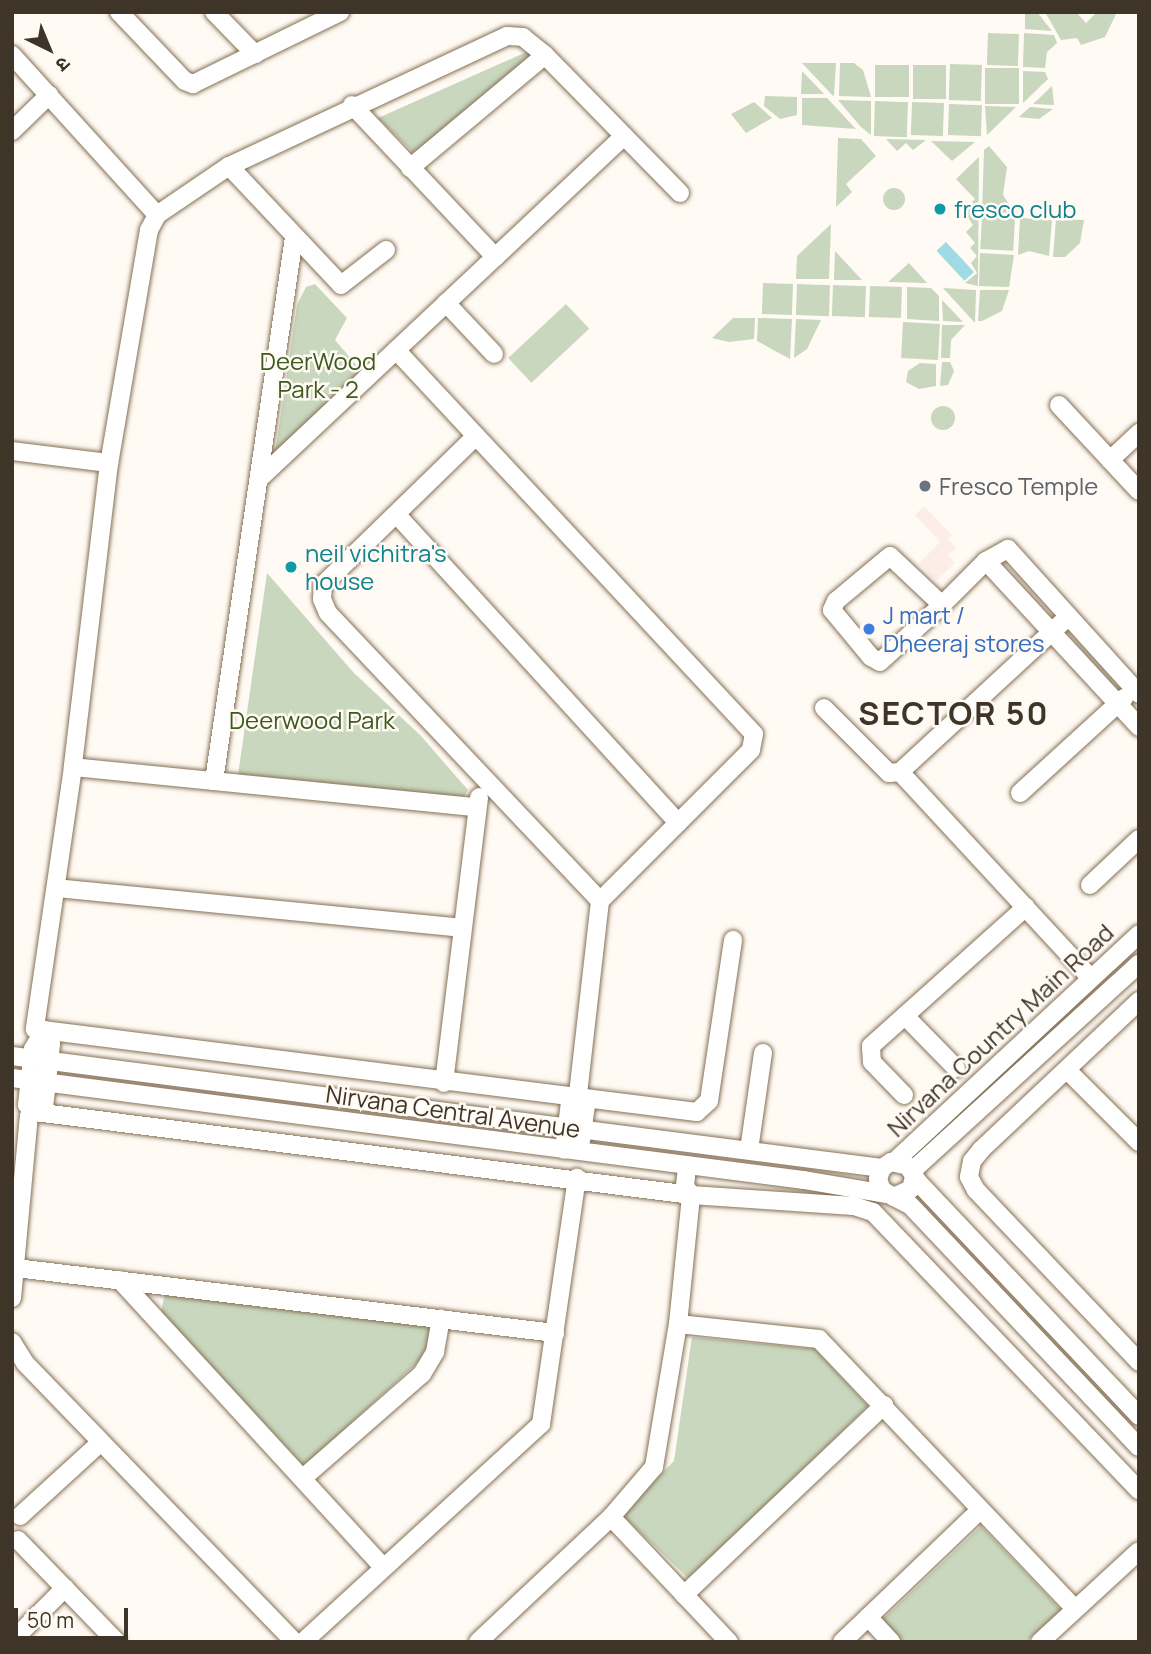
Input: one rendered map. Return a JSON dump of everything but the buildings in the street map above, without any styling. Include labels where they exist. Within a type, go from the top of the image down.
[{"type":"street","points":[[119,12],[185,81],[193,84],[255,54],[307,19],[340,12]]},
{"type":"street","points":[[214,12],[255,54]]},
{"type":"street","points":[[680,193],[545,55],[523,37],[507,36],[352,105],[229,166],[156,215],[149,230],[109,463],[73,767],[35,1029],[444,1083],[578,1095],[697,1112],[705,1107],[733,940]]},
{"type":"street","points":[[12,55],[156,215]]},
{"type":"street","points":[[410,167],[545,55]]},
{"type":"street","points":[[12,131],[50,95]]},
{"type":"street","points":[[352,105],[495,257]]},
{"type":"street","points":[[259,480],[624,136]]},
{"type":"street","points":[[229,166],[341,285],[386,250]]},
{"type":"street","points":[[214,781],[295,237]]},
{"type":"street","points":[[446,303],[494,354]]},
{"type":"street","points":[[396,350],[754,734],[751,750],[600,901],[578,1095],[570,1102],[575,1128],[572,1151]]},
{"type":"street","points":[[1059,405],[1139,491]]},
{"type":"street","points":[[1110,460],[1139,433]]},
{"type":"street","points":[[476,436],[323,585],[322,599],[328,613],[482,780],[600,901]]},
{"type":"street","points":[[12,451],[109,463]]},
{"type":"street","points":[[397,515],[678,823]]},
{"type":"street","points":[[942,605],[890,556],[836,601],[832,610],[871,657],[880,662],[942,605],[986,561],[1008,550],[1136,691],[1117,704],[1020,793]]},
{"type":"street","points":[[986,561],[1139,727]]},
{"type":"street","points":[[824,708],[889,773],[900,772],[1068,617]]},
{"type":"street","points":[[73,767],[477,807]]},
{"type":"street","points":[[900,772],[1091,978]]},
{"type":"street","points":[[444,1083],[482,780]]},
{"type":"street","points":[[1090,885],[1139,838]]},
{"type":"street","points":[[56,888],[462,928]]},
{"type":"street","points":[[904,1095],[869,1054],[871,1046],[1026,908]]},
{"type":"street","name":"Nirvana Country Main Road","points":[[888,1165],[1139,934]]},
{"type":"street","name":"Nirvana Country Main Road","points":[[890,1196],[911,1189],[913,1174],[1139,964]]},
{"type":"street","points":[[1139,1001],[981,1150],[972,1161],[969,1177],[976,1191],[1139,1362]]},
{"type":"street","points":[[905,1016],[956,1068]]},
{"type":"street","points":[[44,1030],[51,1044],[30,1080],[27,1105],[35,1112],[577,1178],[691,1195],[854,1206],[873,1212],[1139,1490]]},
{"type":"street","points":[[749,1150],[763,1053]]},
{"type":"street","name":"Nirvana Central Avenue","points":[[12,1056],[749,1150],[888,1165]]},
{"type":"street","points":[[1068,1070],[1139,1142]]},
{"type":"street","name":"Nirvana Central Avenue","points":[[30,1080],[687,1166],[890,1196]]},
{"type":"street","points":[[12,1298],[16,1268],[17,1184],[29,1116],[35,1112]]},
{"type":"street","points":[[1138,1414],[913,1174],[888,1165],[879,1185],[890,1196],[910,1205],[1139,1447]]},
{"type":"street","points":[[478,1642],[611,1517],[654,1467],[678,1324],[691,1195],[685,1186],[687,1166]]},
{"type":"street","points":[[691,1195],[702,1189],[706,1169]]},
{"type":"street","points":[[303,1642],[541,1424],[577,1178]]},
{"type":"street","points":[[16,1268],[555,1333]]},
{"type":"street","points":[[120,1280],[383,1567]]},
{"type":"street","points":[[303,1478],[422,1374],[435,1352],[441,1319]]},
{"type":"street","points":[[678,1324],[819,1339],[1074,1609]]},
{"type":"street","points":[[12,1342],[19,1369],[100,1443],[294,1642]]},
{"type":"street","points":[[684,1595],[884,1405]]},
{"type":"street","points":[[20,1516],[100,1443]]},
{"type":"street","points":[[842,1642],[980,1510]]},
{"type":"street","points":[[611,1517],[729,1642]]},
{"type":"street","points":[[18,1540],[117,1642]]},
{"type":"street","points":[[1040,1642],[1139,1551]]},
{"type":"street","points":[[12,1641],[65,1588]]},
{"type":"street","points":[[868,1617],[891,1642]]},
{"type":"shaded area","points":[[924,506],[952,535],[948,539],[956,548],[948,555],[955,563],[936,581],[919,563],[940,542],[915,515]]},
{"type":"green space","points":[[1025,12],[1037,12],[1052,31],[1025,29]]},
{"type":"green space","points":[[1045,12],[1076,12],[1086,23],[1097,12],[1117,12],[1105,37],[1081,45],[1077,38],[1061,40]]},
{"type":"green space","points":[[988,33],[1019,34],[1018,66],[987,65]]},
{"type":"green space","points":[[1024,33],[1054,35],[1057,43],[1047,52],[1045,68],[1023,67]]},
{"type":"green space","points":[[531,50],[533,62],[418,157],[378,118]]},
{"type":"green space","points":[[802,63],[836,63],[833,96]]},
{"type":"green space","points":[[840,63],[854,63],[863,70],[871,97],[839,96]]},
{"type":"green space","points":[[950,64],[982,65],[981,101],[949,100]]},
{"type":"green space","points":[[875,65],[909,65],[909,97],[875,97]]},
{"type":"green space","points":[[913,65],[946,65],[946,99],[913,99]]},
{"type":"green space","points":[[985,68],[1019,68],[1019,104],[985,104]]},
{"type":"green space","points":[[802,71],[824,94],[801,94]]},
{"type":"green space","points":[[1023,71],[1045,72],[1048,79],[1023,103]]},
{"type":"green space","points":[[1052,86],[1054,105],[1033,104]]},
{"type":"green space","points":[[765,96],[797,97],[797,115],[780,119],[764,106]]},
{"type":"green space","points":[[802,98],[827,98],[856,129],[802,125]]},
{"type":"green space","points":[[838,100],[871,101],[871,135],[861,127]]},
{"type":"green space","points":[[875,101],[908,102],[907,137],[874,136]]},
{"type":"green space","points":[[754,102],[772,118],[746,133],[731,114]]},
{"type":"green space","points":[[912,102],[944,103],[943,136],[911,135]]},
{"type":"green space","points":[[949,104],[982,105],[981,136],[948,135]]},
{"type":"green space","points":[[985,106],[1016,107],[987,135]]},
{"type":"green space","points":[[1030,107],[1053,109],[1039,119],[1019,117]]},
{"type":"green space","points":[[838,138],[861,139],[876,156],[846,184],[852,192],[836,207]]},
{"type":"green space","points":[[886,139],[926,140],[913,150],[906,143],[897,151]]},
{"type":"green space","points":[[931,141],[975,142],[952,161]]},
{"type":"green space","points":[[989,146],[1007,167],[1003,195],[1015,213],[982,212],[984,150]]},
{"type":"green space","points":[[979,157],[978,286],[965,283],[977,273],[971,263],[977,256],[970,248],[975,243],[966,232],[973,225],[963,210],[975,199],[956,179]]},
{"type":"green space","points":[[894,188],[902,191],[905,199],[902,207],[894,210],[886,207],[883,199],[886,191]]},
{"type":"green space","points":[[982,217],[1015,219],[1013,251],[980,249]]},
{"type":"green space","points":[[1020,218],[1052,220],[1049,256],[1029,251],[1018,255]]},
{"type":"green space","points":[[1056,219],[1084,220],[1080,243],[1065,257],[1053,257]]},
{"type":"green space","points":[[831,224],[829,279],[796,279],[797,256]]},
{"type":"green space","points":[[835,251],[862,280],[834,280]]},
{"type":"green space","points":[[980,253],[1014,255],[1009,287],[979,286]]},
{"type":"green space","points":[[909,263],[927,283],[888,282]]},
{"type":"green space","points":[[763,283],[793,284],[792,315],[762,314]]},
{"type":"green space","name":"DeerWood Park - 2","points":[[315,284],[347,318],[335,340],[365,375],[275,453],[297,305],[306,287]]},
{"type":"green space","points":[[797,284],[830,285],[829,316],[796,315]]},
{"type":"green space","points":[[833,285],[866,286],[865,317],[832,316]]},
{"type":"green space","points":[[870,286],[902,287],[901,318],[869,317]]},
{"type":"green space","points":[[907,287],[931,288],[939,296],[939,321],[907,319]]},
{"type":"green space","points":[[943,288],[976,290],[975,323]]},
{"type":"green space","points":[[980,290],[1009,290],[1002,311],[978,321]]},
{"type":"green space","points":[[942,300],[963,322],[943,321]]},
{"type":"green space","points":[[566,304],[589,329],[531,383],[508,358]]},
{"type":"green space","points":[[733,318],[755,318],[754,339],[729,342],[712,338]]},
{"type":"green space","points":[[758,318],[792,319],[790,359],[757,341]]},
{"type":"green space","points":[[796,319],[821,320],[807,349],[794,358]]},
{"type":"green space","points":[[903,322],[940,324],[938,360],[901,358]]},
{"type":"green space","points":[[942,325],[965,325],[951,340],[950,358],[941,358]]},
{"type":"green space","points":[[942,362],[950,362],[954,371],[948,385],[940,386]]},
{"type":"green space","points":[[920,363],[936,364],[936,386],[919,389],[906,382],[908,371]]},
{"type":"green space","points":[[943,406],[954,413],[955,418],[948,429],[943,430],[932,423],[931,418],[938,407]]},
{"type":"green space","name":"Deerwood Park","points":[[267,573],[353,672],[421,736],[468,790],[462,800],[238,775]]},
{"type":"green space","points":[[166,1288],[432,1323],[430,1351],[304,1466],[161,1312]]},
{"type":"green space","points":[[692,1337],[815,1349],[868,1406],[689,1579],[621,1514],[674,1461]]},
{"type":"green space","points":[[981,1526],[1061,1610],[1026,1642],[902,1642],[882,1620]]},
{"type":"water","points":[[946,242],[974,272],[964,281],[936,251]]},
{"type":"place","name":"fresco club","points":[[940,209]]},
{"type":"place","name":"Fresco Temple","points":[[925,486]]},
{"type":"place","name":"neil vichitra's house","points":[[291,567]]},
{"type":"place","name":"J mart / Dheeraj stores","points":[[869,629]]},
{"type":"district","name":"SECTOR 50","points":[[954,713]]}]
